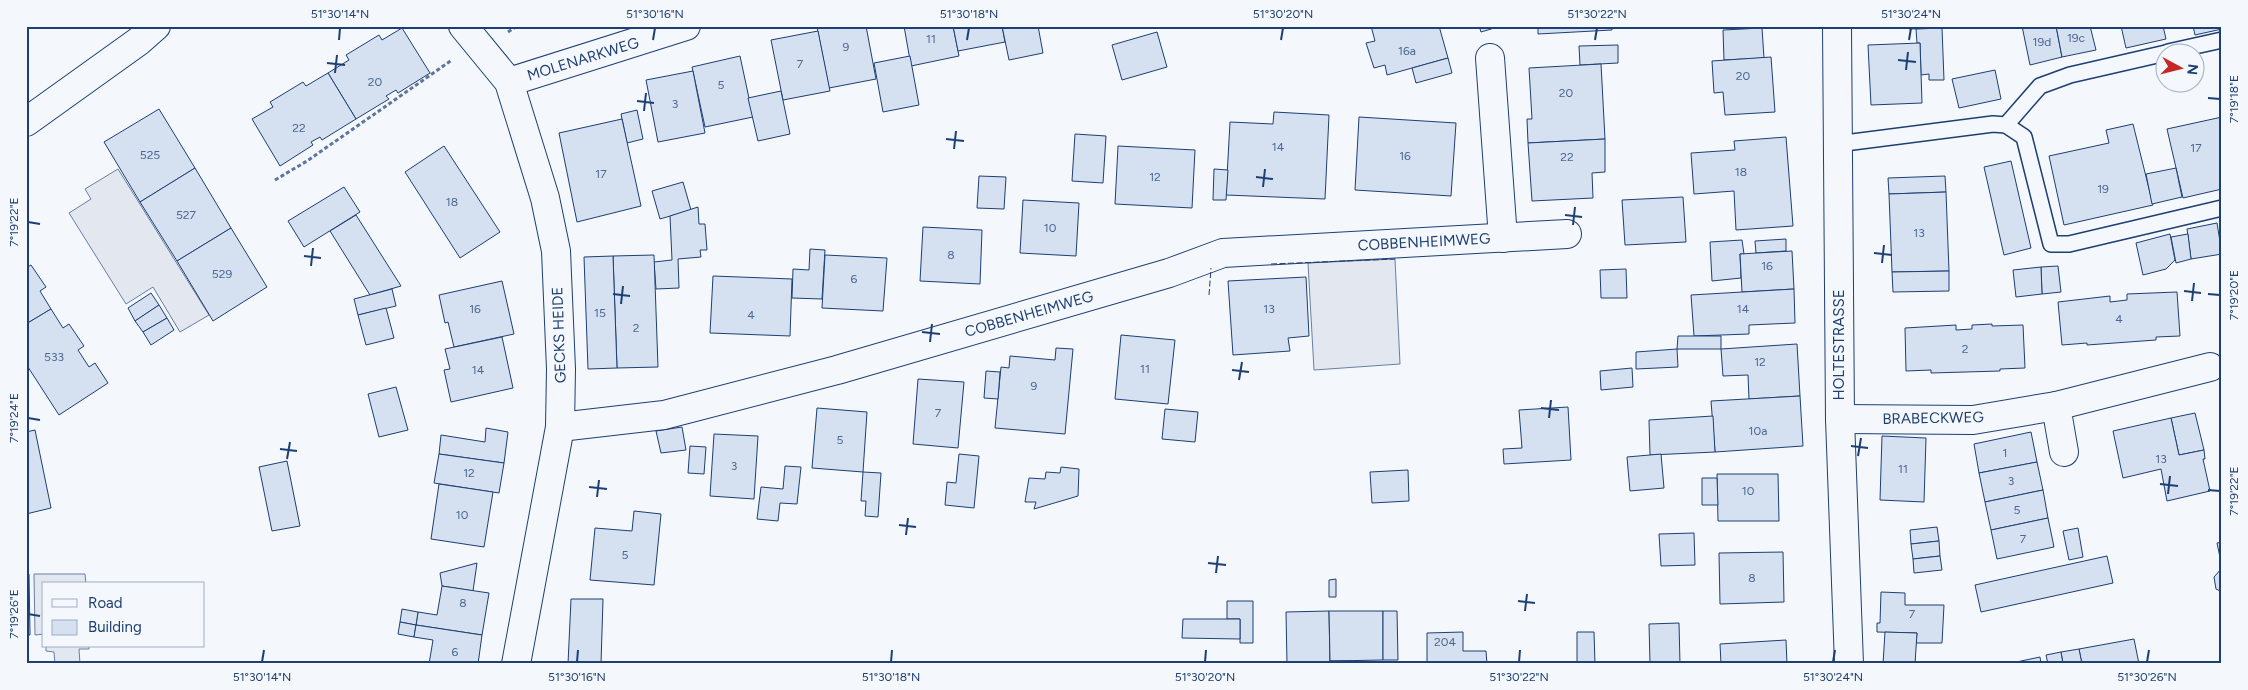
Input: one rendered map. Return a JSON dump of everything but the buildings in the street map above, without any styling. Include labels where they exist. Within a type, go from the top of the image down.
[{"type":"street","points":[[26,122],[139,41],[156,26]]},
{"type":"street","name":"MOLENARKWEG","points":[[509,82],[686,26]]},
{"type":"street","name":"HOLTESTRASSE","points":[[1837,26],[1840,419],[1849,664]]},
{"type":"street","name":"GECKS HEIDE","points":[[470,34],[509,82],[545,198],[556,251],[562,369],[560,427],[516,664]]},
{"type":"street","name":"COBBENHEIMWEG","points":[[1490,58],[1503,238]]},
{"type":"street","name":"COBBENHEIMWEG","points":[[560,427],[673,413],[837,370],[1169,274],[1223,252],[1568,234]]},
{"type":"street","name":"BRABECKWEG","points":[[1840,419],[1973,420],[2056,406],[2210,368]]},
{"type":"street","points":[[2056,406],[2064,452]]},
{"type":"lane","points":[[2206,44],[2222,40]]},
{"type":"lane","points":[[2006,125],[2040,86],[2070,75],[2156,55]]},
{"type":"lane","points":[[1838,144],[1993,124],[2006,125],[2024,138],[2051,244],[2069,244],[2222,208]]},
{"type":"path","points":[[275,180],[307,161],[470,34]]},
{"type":"shaded area","points":[[118,169],[209,315],[180,332],[153,287],[126,304],[69,213],[91,199],[85,189]]},
{"type":"shaded area","points":[[1395,259],[1400,364],[1314,370],[1308,263]]},
{"type":"shaded area","points":[[34,574],[85,574],[86,582],[42,582],[42,634],[35,635]]},
{"type":"shaded area","points":[[46,648],[89,648],[79,649],[80,664],[55,664],[54,652],[46,651]]},
{"type":"fence","points":[[1271,264],[1395,259]]},
{"type":"fence","points":[[1209,295],[1211,268]]}]
